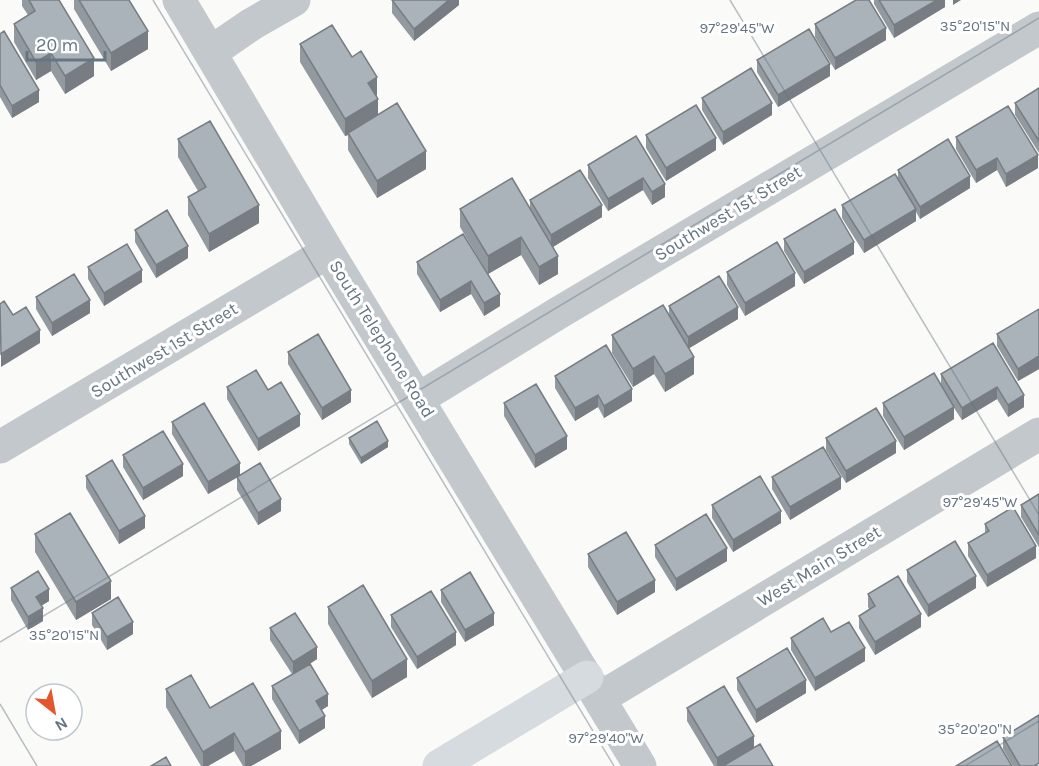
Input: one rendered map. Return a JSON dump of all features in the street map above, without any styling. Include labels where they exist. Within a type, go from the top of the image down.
[{"type":"main road","name":"West Main Street","points":[[439,766],[593,687]]},
{"type":"street","name":"South Telephone Road","points":[[178,0],[640,766]]},
{"type":"street","points":[[211,52],[252,24],[294,0]]},
{"type":"street","name":"Southwest 1st Street","points":[[418,399],[1039,28]]},
{"type":"street","name":"Southwest 1st Street","points":[[0,447],[328,252]]},
{"type":"street","name":"West Main Street","points":[[593,687],[1039,434]]},
{"type":"building","points":[[29,0],[59,0],[94,58],[65,76],[51,53],[36,62],[14,24],[35,11]]},
{"type":"building","points":[[79,0],[129,0],[148,31],[111,53]]},
{"type":"building","points":[[392,0],[449,0],[414,29]]},
{"type":"building","points":[[856,0],[869,0],[886,28],[835,58],[815,24]]},
{"type":"building","points":[[879,0],[937,0],[894,25]]},
{"type":"building","points":[[332,25],[352,57],[361,51],[377,77],[368,83],[378,99],[345,119],[300,44]]},
{"type":"building","points":[[809,29],[830,64],[778,95],[757,60]]},
{"type":"building","points":[[4,31],[39,90],[12,106],[0,85],[0,34]]},
{"type":"building","points":[[751,68],[772,103],[723,132],[702,98]]},
{"type":"building","points":[[1039,88],[1039,141],[1015,103]]},
{"type":"building","points":[[397,103],[426,151],[377,181],[348,133]]},
{"type":"building","points":[[696,105],[716,138],[666,168],[646,135]]},
{"type":"building","points":[[1008,106],[1038,155],[1006,174],[997,158],[976,170],[956,137]]},
{"type":"building","points":[[210,121],[259,205],[209,234],[188,197],[206,187],[178,139]]},
{"type":"building","points":[[636,136],[665,184],[652,192],[643,178],[608,199],[588,165]]},
{"type":"building","points":[[948,139],[970,176],[920,207],[898,170]]},
{"type":"building","points":[[580,170],[602,205],[551,235],[530,200]]},
{"type":"building","points":[[895,174],[916,209],[864,240],[842,205]]},
{"type":"building","points":[[512,178],[558,256],[539,267],[521,237],[488,256],[460,209]]},
{"type":"building","points":[[835,209],[854,242],[804,272],[784,239]]},
{"type":"building","points":[[167,210],[188,246],[156,265],[135,230]]},
{"type":"building","points":[[463,234],[500,294],[484,303],[471,281],[440,300],[417,262]]},
{"type":"building","points":[[777,242],[795,273],[745,303],[727,272]]},
{"type":"building","points":[[127,244],[142,270],[104,293],[88,267]]},
{"type":"building","points":[[74,274],[90,300],[52,323],[36,297]]},
{"type":"building","points":[[719,276],[738,307],[688,337],[669,306]]},
{"type":"building","points":[[4,301],[13,315],[26,307],[40,330],[1,354],[0,304]]},
{"type":"building","points":[[663,305],[694,357],[665,374],[654,356],[633,369],[612,335]]},
{"type":"building","points":[[1039,309],[1039,356],[1018,369],[997,334]]},
{"type":"building","points":[[318,334],[351,390],[322,408],[288,352]]},
{"type":"building","points":[[993,343],[1024,395],[1008,405],[997,387],[962,408],[941,374]]},
{"type":"building","points":[[606,345],[632,389],[604,406],[598,395],[575,408],[555,376]]},
{"type":"building","points":[[256,370],[268,390],[281,382],[300,414],[258,439],[227,387]]},
{"type":"building","points":[[934,373],[954,407],[904,437],[883,403]]},
{"type":"building","points":[[536,384],[567,436],[535,455],[504,403]]},
{"type":"building","points":[[204,403],[240,463],[208,482],[172,422]]},
{"type":"building","points":[[876,408],[896,441],[846,471],[826,438]]},
{"type":"building","points":[[377,421],[388,441],[361,458],[349,438]]},
{"type":"building","points":[[163,431],[183,464],[143,488],[123,455]]},
{"type":"building","points":[[823,447],[841,477],[790,507],[772,477]]},
{"type":"building","points":[[112,460],[145,516],[119,531],[86,476]]},
{"type":"building","points":[[260,463],[281,499],[258,513],[237,477]]},
{"type":"building","points":[[760,476],[781,511],[733,540],[712,505]]},
{"type":"building","points":[[1039,494],[1039,535],[1021,505]]},
{"type":"building","points":[[1013,507],[1036,546],[987,575],[968,543],[989,531],[985,524]]},
{"type":"building","points":[[70,513],[111,581],[76,602],[35,534]]},
{"type":"building","points":[[706,514],[727,548],[676,579],[655,545]]},
{"type":"building","points":[[626,532],[655,580],[617,602],[588,554]]},
{"type":"building","points":[[955,541],[976,576],[928,605],[907,570]]},
{"type":"building","points":[[38,571],[49,589],[36,597],[43,608],[28,617],[11,588]]},
{"type":"building","points":[[470,572],[494,613],[465,630],[441,590]]},
{"type":"building","points":[[898,576],[921,614],[875,642],[859,616],[875,606],[868,594]]},
{"type":"building","points":[[363,585],[407,659],[372,681],[328,607]]},
{"type":"building","points":[[431,591],[456,632],[417,657],[391,615]]},
{"type":"building","points":[[118,597],[133,622],[107,637],[92,613]]},
{"type":"building","points":[[295,613],[317,647],[293,662],[270,628]]},
{"type":"building","points":[[823,618],[831,632],[849,622],[865,648],[815,678],[791,638]]},
{"type":"building","points":[[787,648],[806,680],[756,710],[737,678]]},
{"type":"building","points":[[310,664],[328,694],[316,701],[325,716],[299,731],[272,686]]},
{"type":"building","points":[[191,675],[210,708],[253,683],[281,731],[245,752],[234,733],[203,752],[166,689]]},
{"type":"building","points":[[724,686],[754,736],[717,758],[687,708]]},
{"type":"building","points":[[1039,715],[1039,763],[1034,766],[1020,766],[1003,737]]},
{"type":"building","points":[[997,741],[1012,766],[956,766]]},
{"type":"building","points":[[760,744],[773,766],[723,766]]},
{"type":"building","points":[[166,757],[171,766],[151,766]]}]
